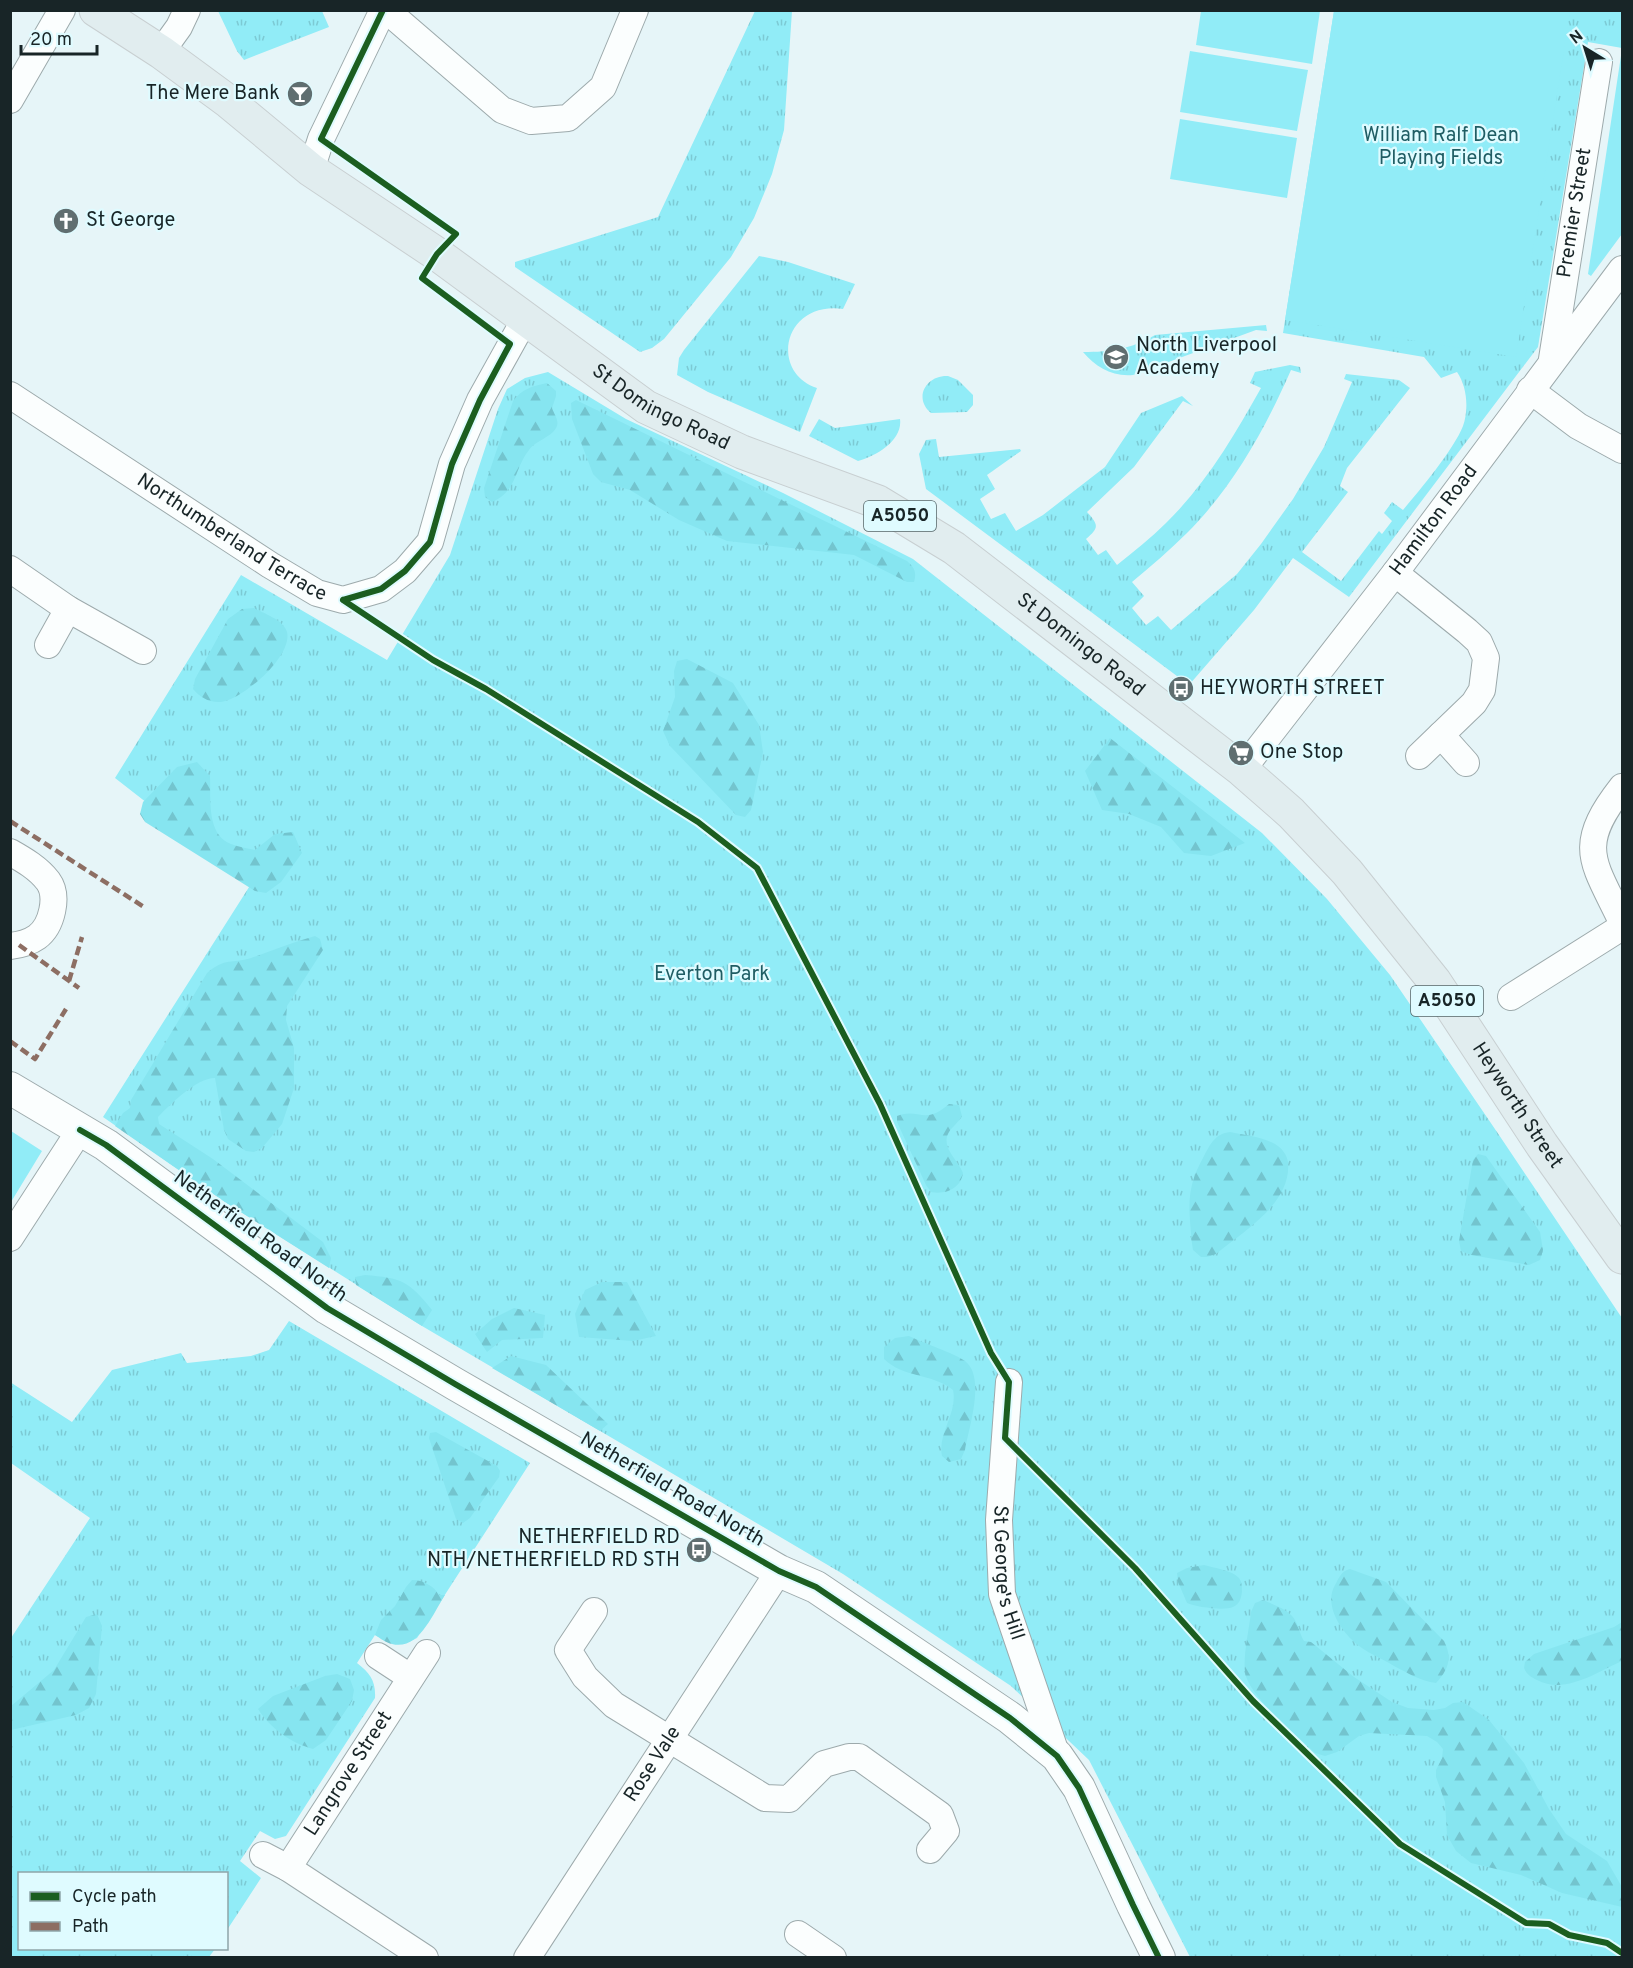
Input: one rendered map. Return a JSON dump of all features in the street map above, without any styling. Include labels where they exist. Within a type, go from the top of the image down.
[{"type":"main road","name":"St Domingo Road","points":[[96,10],[161,52],[229,102],[311,170],[437,254],[646,406],[742,452],[878,502],[954,548],[1242,770]]},
{"type":"main road","name":"Heyworth Street","points":[[1242,770],[1291,813],[1347,872],[1435,982],[1542,1145],[1623,1257]]},
{"type":"street","points":[[10,100],[62,10]]},
{"type":"street","points":[[161,52],[179,27],[187,10]]},
{"type":"street","points":[[311,170],[321,139],[385,10],[502,110],[531,121],[568,118],[603,87],[635,10]]},
{"type":"street","name":"Premier Street","points":[[1552,363],[1599,62]]},
{"type":"street","name":"Hamilton Road","points":[[1242,770],[1395,573],[1530,390],[1623,269]]},
{"type":"street","name":"Northumberland Terrace","points":[[10,395],[270,565],[317,593],[343,600],[381,589],[405,571],[430,542],[452,464],[480,399],[525,319]]},
{"type":"street","points":[[1530,390],[1578,426],[1623,450]]},
{"type":"street","points":[[10,569],[68,609],[143,651]]},
{"type":"street","points":[[1395,573],[1479,642],[1486,658],[1482,690],[1474,703],[1419,756]]},
{"type":"street","points":[[48,645],[68,609]]},
{"type":"street","points":[[1441,735],[1466,763]]},
{"type":"street","points":[[1623,787],[1600,820],[1592,849],[1594,863],[1623,922]]},
{"type":"street","points":[[10,852],[32,865],[49,883],[53,899],[51,918],[38,936],[19,945],[10,946]]},
{"type":"street","points":[[1511,997],[1623,927]]},
{"type":"street","name":"Netherfield Road North","points":[[10,1088],[106,1144],[327,1308],[779,1571],[816,1587],[1010,1718],[1057,1756],[1079,1788],[1132,1905],[1159,1958]]},
{"type":"street","points":[[10,1238],[80,1130]]},
{"type":"street","name":"St George's Hill","points":[[1009,1382],[999,1520],[1002,1594],[1057,1756]]},
{"type":"street","name":"Rose Vale","points":[[527,1958],[779,1571]]},
{"type":"street","points":[[594,1611],[568,1650],[585,1677],[614,1705],[765,1798],[789,1799],[824,1764],[849,1757],[859,1757],[940,1815],[946,1831],[930,1851]]},
{"type":"street","name":"Langrove Street","points":[[288,1868],[427,1653]]},
{"type":"street","points":[[378,1656],[410,1677]]},
{"type":"street","points":[[263,1855],[288,1868],[424,1958]]},
{"type":"street","points":[[798,1934],[833,1958]]},
{"type":"green space","points":[[218,11],[322,11],[329,27],[244,60],[237,51]]},
{"type":"green space","points":[[755,11],[792,11],[784,130],[772,174],[754,218],[731,257],[664,339],[652,348],[640,352],[515,267],[515,262],[658,217]]},
{"type":"green space","points":[[1201,11],[1320,11],[1312,64],[1196,45]]},
{"type":"green space","name":"William Ralf Dean Playing Fields","points":[[1334,11],[1622,11],[1622,48],[1588,42],[1538,347],[1349,597],[1293,558],[1254,610],[1189,685],[926,489],[919,454],[926,440],[936,439],[939,457],[1020,449],[1021,451],[987,475],[995,489],[980,499],[991,519],[1005,513],[1016,531],[1043,515],[1105,467],[1141,413],[1182,396],[1193,406],[1183,401],[1134,467],[1087,512],[1096,526],[1086,539],[1098,555],[1106,550],[1117,565],[1166,523],[1207,476],[1230,442],[1261,388],[1250,383],[1255,372],[1290,365],[1300,367],[1301,373],[1291,370],[1259,435],[1219,496],[1187,533],[1132,582],[1144,596],[1132,608],[1146,625],[1158,616],[1171,630],[1237,574],[1293,499],[1324,447],[1352,382],[1344,379],[1346,374],[1399,380],[1410,388],[1347,468],[1340,486],[1348,492],[1302,552],[1341,581],[1379,531],[1382,534],[1392,521],[1384,513],[1392,502],[1403,510],[1445,457],[1463,426],[1466,405],[1465,391],[1457,372],[1441,378],[1424,357],[1283,333]]},
{"type":"green space","name":"William Ralf Dean Playing Fields","points":[[1334,11],[1570,11],[1516,357],[1285,320]]},
{"type":"green space","points":[[1622,49],[1622,234],[1591,276],[1588,274]]},
{"type":"green space","points":[[1190,51],[1308,70],[1297,131],[1180,112]]},
{"type":"green space","points":[[1180,119],[1297,138],[1287,198],[1170,179]]},
{"type":"green space","points":[[759,256],[788,262],[855,284],[843,309],[823,309],[807,316],[796,326],[790,340],[788,354],[792,368],[802,380],[817,388],[800,432],[708,392],[677,375],[679,358],[684,350]]},
{"type":"green space","points":[[1266,325],[1267,331],[1256,330],[1133,375],[1111,373],[1093,362],[1083,352],[1120,349],[1138,344],[1155,335]]},
{"type":"green space","name":"Everton Park","points":[[548,372],[626,419],[783,493],[913,559],[1262,833],[1327,899],[1390,975],[1497,1132],[1622,1318],[1622,1957],[1190,1957],[1089,1760],[1011,1686],[843,1574],[422,1326],[225,1202],[103,1117],[251,884],[115,778],[241,575],[387,660],[450,555],[498,409],[507,389],[525,378]]},
{"type":"green space","points":[[948,376],[958,380],[973,395],[973,405],[967,412],[931,413],[923,401],[924,388],[934,379]]},
{"type":"green space","points":[[547,383],[556,391],[552,408],[557,419],[557,426],[552,433],[529,450],[511,486],[500,498],[492,502],[485,497],[484,488],[513,401],[528,389]]},
{"type":"green space","points":[[576,400],[907,561],[914,570],[914,582],[907,582],[854,555],[727,541],[679,520],[630,490],[601,482],[593,474],[572,419],[571,403]]},
{"type":"green space","points":[[819,419],[835,428],[900,419],[900,427],[887,446],[858,461],[809,436]]},
{"type":"green space","points":[[254,608],[278,620],[285,628],[287,642],[282,653],[264,675],[241,694],[221,702],[205,699],[193,689],[195,679],[228,619],[242,609]]},
{"type":"green space","points":[[687,659],[733,683],[759,725],[763,752],[751,810],[745,817],[736,815],[670,746],[663,731],[675,697],[674,671],[677,661]]},
{"type":"green space","points":[[1110,738],[1245,843],[1211,856],[1184,853],[1161,827],[1129,814],[1102,810],[1085,771]]},
{"type":"green space","points":[[197,762],[210,776],[212,815],[217,833],[223,839],[234,845],[255,850],[275,834],[293,832],[302,853],[281,882],[266,893],[255,891],[145,822],[140,814],[143,802],[177,767]]},
{"type":"green space","points":[[315,936],[320,939],[323,950],[287,1006],[286,1020],[294,1048],[294,1088],[282,1124],[262,1148],[254,1152],[246,1151],[228,1139],[224,1130],[215,1078],[192,1087],[158,1117],[159,1124],[213,1159],[323,1242],[331,1258],[329,1268],[225,1202],[115,1126],[123,1113],[130,1108],[131,1100],[207,973],[224,963],[251,958]]},
{"type":"green space","points":[[949,1104],[959,1105],[962,1116],[949,1132],[947,1143],[961,1168],[962,1178],[952,1189],[937,1193],[931,1192],[897,1122],[897,1116],[911,1113],[933,1114]]},
{"type":"green space","points":[[11,1131],[42,1151],[11,1202]]},
{"type":"green space","points":[[1230,1132],[1259,1138],[1278,1146],[1284,1152],[1288,1162],[1287,1177],[1282,1190],[1264,1215],[1216,1254],[1201,1257],[1193,1250],[1192,1244],[1189,1209],[1191,1189],[1198,1168],[1211,1143],[1217,1137]]},
{"type":"green space","points":[[1478,1154],[1486,1156],[1540,1232],[1543,1250],[1540,1260],[1529,1265],[1471,1255],[1461,1251],[1459,1241],[1473,1160]]},
{"type":"green space","points":[[365,1275],[396,1280],[417,1293],[432,1310],[422,1326],[356,1285],[355,1277]]},
{"type":"green space","points":[[602,1282],[627,1282],[656,1336],[633,1341],[579,1337],[575,1314],[585,1290]]},
{"type":"green space","points":[[514,1308],[545,1315],[543,1338],[502,1340],[487,1352],[475,1334],[492,1319]]},
{"type":"green space","points":[[289,1321],[530,1463],[417,1638],[396,1644],[375,1635],[357,1663],[371,1678],[375,1698],[286,1836],[275,1839],[260,1831],[240,1861],[261,1878],[228,1928],[228,1872],[18,1872],[18,1950],[214,1950],[209,1957],[11,1957],[11,1638],[90,1518],[11,1463],[10,1382],[72,1422],[112,1370],[181,1353],[187,1363],[251,1356],[269,1350]]},
{"type":"green space","points":[[909,1336],[960,1358],[971,1368],[974,1378],[974,1403],[965,1450],[961,1459],[949,1462],[942,1456],[941,1448],[953,1407],[953,1390],[936,1381],[900,1369],[884,1359],[884,1347],[895,1338]]},
{"type":"green space","points":[[511,1356],[546,1365],[608,1424],[600,1431],[492,1368]]},
{"type":"green space","points":[[436,1432],[497,1466],[500,1471],[499,1477],[470,1518],[463,1523],[456,1519],[429,1438],[430,1433]]},
{"type":"green space","points":[[1204,1565],[1227,1571],[1239,1578],[1242,1592],[1240,1601],[1235,1606],[1217,1609],[1187,1603],[1178,1582],[1177,1573],[1187,1568]]},
{"type":"green space","points":[[1350,1569],[1386,1582],[1444,1641],[1449,1658],[1448,1664],[1436,1683],[1414,1676],[1368,1652],[1343,1630],[1332,1608],[1331,1600],[1332,1592],[1341,1575]]},
{"type":"green space","points":[[412,1580],[424,1582],[439,1595],[445,1595],[424,1629],[410,1642],[402,1645],[385,1642],[375,1635],[381,1620],[395,1606]]},
{"type":"green space","points":[[1263,1600],[1282,1608],[1294,1618],[1304,1641],[1311,1642],[1354,1677],[1392,1702],[1408,1708],[1434,1710],[1463,1702],[1489,1720],[1524,1763],[1549,1809],[1566,1834],[1607,1861],[1622,1887],[1622,1907],[1562,1893],[1521,1875],[1471,1863],[1456,1851],[1447,1835],[1445,1802],[1436,1777],[1443,1749],[1427,1736],[1369,1733],[1359,1736],[1337,1752],[1325,1756],[1315,1753],[1264,1703],[1248,1682],[1245,1658],[1251,1612],[1255,1603]]},
{"type":"green space","points":[[97,1614],[102,1626],[96,1694],[89,1708],[76,1715],[11,1730],[11,1706],[54,1670],[86,1617]]},
{"type":"green space","points":[[1622,1622],[1622,1661],[1592,1676],[1559,1685],[1548,1684],[1531,1677],[1524,1668],[1525,1662],[1534,1654],[1614,1627]]},
{"type":"green space","points":[[337,1674],[350,1679],[354,1690],[352,1701],[326,1740],[313,1749],[282,1734],[258,1709],[273,1696],[325,1676]]},
{"type":"marked path","points":[[10,821],[144,907]]},
{"type":"marked path","points":[[69,981],[82,937]]},
{"type":"marked path","points":[[19,945],[79,988]]},
{"type":"marked path","points":[[10,1041],[35,1059],[66,1009]]},
{"type":"cycle path","points":[[343,600],[381,589],[405,571],[430,542],[452,464],[480,400],[510,344],[422,278],[437,254],[456,234],[321,139],[383,10]]},
{"type":"cycle path","points":[[343,600],[433,660],[486,689],[698,822],[757,868],[880,1104],[991,1353],[1009,1382],[1005,1438],[1135,1568],[1253,1701],[1400,1844],[1526,1923],[1549,1924],[1569,1935],[1607,1943],[1622,1953]]},
{"type":"cycle path","points":[[80,1130],[106,1145],[327,1308],[779,1571],[816,1587],[1010,1718],[1057,1756],[1079,1788],[1159,1958]]},
{"type":"place","name":"The Mere Bank","points":[[300,94]]},
{"type":"place","name":"St George","points":[[66,221]]},
{"type":"place","name":"North Liverpool Academy","points":[[1116,357]]},
{"type":"place","name":"HEYWORTH STREET","points":[[1181,689]]},
{"type":"place","name":"One Stop","points":[[1241,753]]},
{"type":"place","name":"NETHERFIELD RD NTH/NETHERFIELD RD STH","points":[[699,1550]]}]
